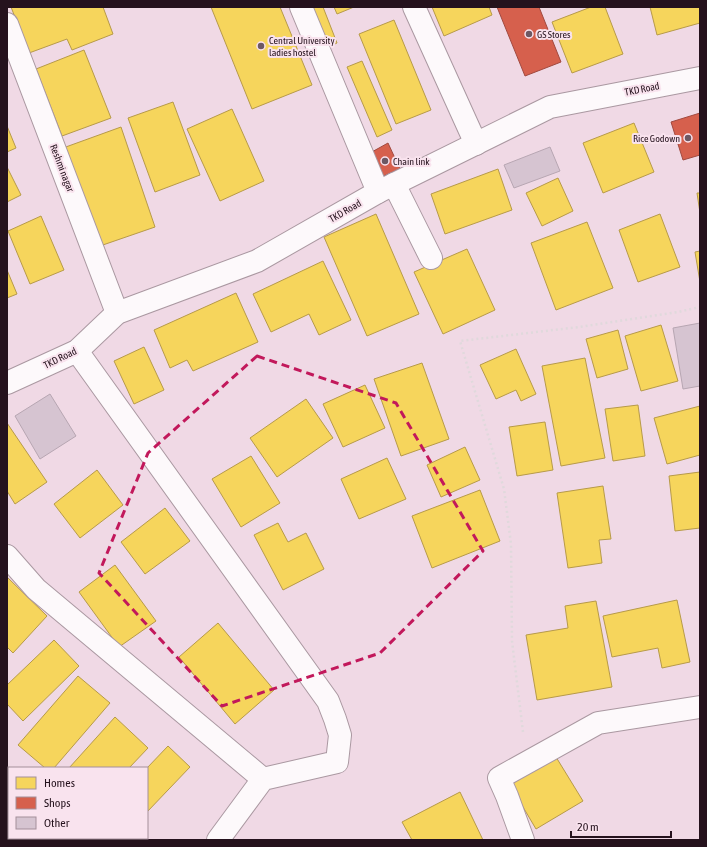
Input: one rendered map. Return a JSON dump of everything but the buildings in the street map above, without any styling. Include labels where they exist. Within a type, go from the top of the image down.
[{"type":"street","points":[[301,7],[386,188],[431,258]]},
{"type":"street","points":[[414,7],[476,144]]},
{"type":"street","name":"Reshmi nagar","points":[[7,24],[117,313]]},
{"type":"street","name":"TKD Road","points":[[7,383],[77,351],[117,313],[257,261],[386,188],[550,107],[700,78]]},
{"type":"street","points":[[77,351],[328,701],[340,735],[337,762],[262,779],[218,840]]},
{"type":"street","points":[[7,556],[36,589],[262,779]]},
{"type":"street","points":[[523,840],[499,778],[598,723],[700,707]]},
{"type":"path","points":[[527,762],[512,641],[511,544],[504,489],[460,341],[579,327],[700,308]]},
{"type":"highlighted area","points":[[257,356],[396,403],[483,551],[380,653],[222,706],[99,573],[148,453]]},
{"type":"place","name":"GS Stores","points":[[529,34]]},
{"type":"place","name":"Central University ladies hostel","points":[[261,46]]},
{"type":"place","name":"Rice Godown","points":[[688,138]]},
{"type":"place","name":"Chain link","points":[[385,161]]}]
